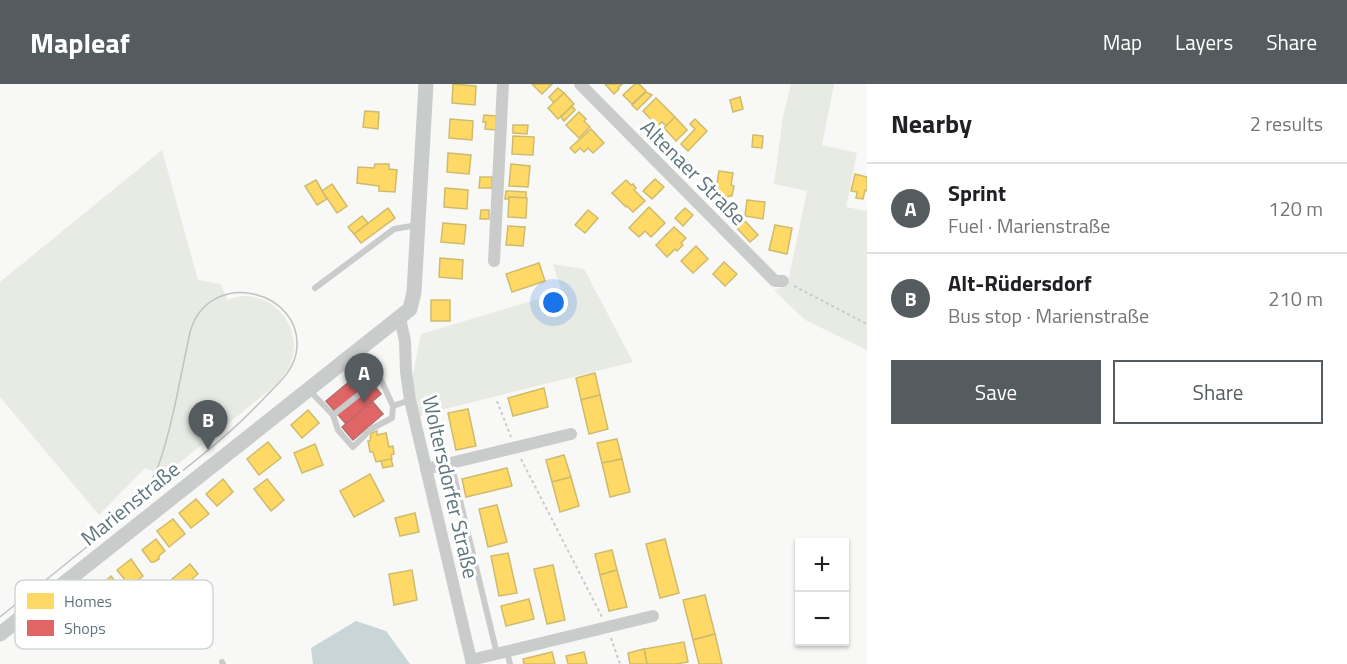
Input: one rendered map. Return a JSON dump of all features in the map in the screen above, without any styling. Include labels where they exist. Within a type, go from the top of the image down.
[{"type":"street","points":[[400,318],[410,309],[414,292],[426,84]]},
{"type":"street","points":[[494,261],[503,84]]},
{"type":"street","name":"Altenaer Straße","points":[[580,84],[775,281],[783,280]]},
{"type":"street","name":"Marienstraße","points":[[68,580],[400,318]]},
{"type":"street","name":"Woltersdorfer Straße","points":[[400,318],[405,341],[410,400],[471,662]]},
{"type":"street","points":[[426,469],[571,434]]},
{"type":"street","points":[[471,662],[505,657],[653,616]]},
{"type":"street","name":"Marienstraße","points":[[0,634],[15,622]]},
{"type":"lane","points":[[315,288],[394,230],[418,225]]},
{"type":"lane","points":[[308,389],[333,415],[338,430],[352,447],[371,429],[392,418],[393,406],[380,378],[333,415]]},
{"type":"lane","points":[[393,406],[410,400]]},
{"type":"lane","points":[[451,463],[505,657]]},
{"type":"path","points":[[783,280],[867,324]]},
{"type":"path","points":[[497,401],[515,447],[607,627],[620,664]]},
{"type":"shaded area","points":[[791,84],[834,84],[822,145],[857,153],[846,207],[867,211],[867,350],[805,320],[774,290],[788,285],[807,191],[774,184],[783,117]]},
{"type":"shaded area","points":[[162,150],[198,280],[221,284],[227,300],[243,296],[257,298],[276,307],[289,324],[294,344],[293,355],[289,367],[277,384],[173,468],[160,474],[145,468],[99,515],[0,397],[0,282]]},
{"type":"shaded area","points":[[553,264],[584,269],[633,362],[419,417],[412,379],[421,334],[562,292]]},
{"type":"shaded area","points":[[356,621],[386,631],[410,664],[313,664],[311,648]]},
{"type":"building: Homes","points":[[453,84],[476,86],[475,105],[452,103]]},
{"type":"building: Homes","points":[[532,84],[552,84],[542,94]]},
{"type":"building: Homes","points":[[605,84],[622,84],[614,94]]},
{"type":"building: Homes","points":[[635,84],[639,84],[646,91],[632,104],[623,95]]},
{"type":"building: Homes","points":[[558,88],[564,93],[554,103],[549,97]]},
{"type":"building: Homes","points":[[646,92],[652,95],[637,110],[632,105]]},
{"type":"building: Homes","points":[[564,93],[574,104],[558,119],[548,108]]},
{"type":"building: Homes","points":[[740,97],[743,109],[733,112],[730,100]]},
{"type":"building: Homes","points":[[656,98],[675,117],[666,126],[662,122],[657,126],[643,111]]},
{"type":"building: Homes","points":[[572,106],[575,110],[564,121],[561,117]]},
{"type":"building: Homes","points":[[365,111],[379,112],[378,129],[363,127]]},
{"type":"building: Homes","points":[[579,112],[590,127],[579,138],[566,125]]},
{"type":"building: Homes","points":[[484,115],[496,116],[496,130],[485,129]]},
{"type":"building: Homes","points":[[675,117],[687,130],[676,141],[664,128]]},
{"type":"building: Homes","points":[[450,119],[473,121],[472,140],[449,138]]},
{"type":"building: Homes","points":[[695,119],[707,131],[688,151],[681,144],[695,129],[690,124]]},
{"type":"building: Homes","points":[[513,125],[528,125],[527,134],[513,133]]},
{"type":"building: Homes","points":[[591,129],[604,143],[593,153],[588,148],[584,152],[580,148],[575,153],[570,148]]},
{"type":"building: Homes","points":[[753,135],[763,136],[762,148],[752,147]]},
{"type":"building: Homes","points":[[513,136],[534,137],[533,155],[512,154]]},
{"type":"building: Homes","points":[[448,153],[471,155],[469,174],[447,172]]},
{"type":"building: Homes","points":[[375,164],[389,164],[389,169],[397,170],[395,192],[379,191],[379,186],[357,183],[358,167],[374,168]]},
{"type":"building: Homes","points":[[511,164],[530,166],[528,187],[509,186]]},
{"type":"building: Homes","points":[[719,171],[733,173],[732,196],[715,195]]},
{"type":"building: Homes","points":[[855,174],[867,177],[867,191],[865,190],[863,199],[856,198],[857,192],[851,191]]},
{"type":"building: Homes","points":[[480,177],[492,177],[492,188],[479,188]]},
{"type":"building: Homes","points":[[655,179],[664,187],[652,199],[643,191]]},
{"type":"building: Homes","points":[[316,180],[327,199],[317,205],[305,186]]},
{"type":"building: Homes","points":[[626,180],[631,185],[633,184],[636,188],[634,190],[645,201],[633,212],[612,193]]},
{"type":"building: Homes","points":[[332,184],[347,206],[337,213],[322,191]]},
{"type":"building: Homes","points":[[445,188],[468,190],[467,209],[444,207]]},
{"type":"building: Homes","points":[[506,191],[526,192],[526,198],[509,197],[505,199]]},
{"type":"building: Homes","points":[[509,197],[527,198],[526,218],[508,217]]},
{"type":"building: Homes","points":[[747,200],[765,202],[763,219],[745,216]]},
{"type":"building: Homes","points":[[649,207],[665,223],[651,237],[645,231],[639,237],[629,228]]},
{"type":"building: Homes","points":[[388,208],[395,218],[361,243],[354,234]]},
{"type":"building: Homes","points":[[685,208],[693,215],[683,226],[675,218]]},
{"type":"building: Homes","points":[[481,210],[489,210],[489,219],[480,219]]},
{"type":"building: Homes","points":[[588,210],[598,218],[585,233],[575,225]]},
{"type":"building: Homes","points":[[362,216],[368,223],[354,234],[348,227]]},
{"type":"building: Homes","points":[[744,220],[758,235],[750,242],[736,227]]},
{"type":"building: Homes","points":[[443,223],[466,225],[464,244],[441,242]]},
{"type":"building: Homes","points":[[775,225],[792,228],[787,254],[769,250]]},
{"type":"building: Homes","points":[[508,226],[525,227],[523,246],[506,245]]},
{"type":"building: Homes","points":[[674,227],[686,238],[677,251],[675,249],[667,257],[656,245]]},
{"type":"building: Homes","points":[[696,246],[708,259],[693,273],[681,261]]},
{"type":"building: Homes","points":[[440,258],[463,260],[462,279],[439,277]]},
{"type":"building: Homes","points":[[724,262],[737,274],[725,286],[713,274]]},
{"type":"building: Homes","points":[[539,263],[545,281],[512,292],[506,274]]},
{"type":"building: Homes","points":[[431,300],[450,300],[450,321],[431,321]]},
{"type":"building: Homes","points":[[595,373],[600,395],[581,400],[576,378]]},
{"type":"building: Homes","points":[[544,388],[548,407],[513,416],[508,398]]},
{"type":"building: Homes","points":[[600,395],[608,429],[589,434],[581,400]]},
{"type":"building: Homes","points":[[468,409],[476,446],[456,450],[448,413]]},
{"type":"building: Homes","points":[[308,410],[319,423],[302,438],[291,425]]},
{"type":"building: Homes","points":[[377,431],[377,435],[386,433],[389,447],[393,446],[392,459],[376,462],[373,452],[370,452],[368,441],[370,441],[371,433]]},
{"type":"building: Homes","points":[[617,439],[622,459],[602,463],[597,443]]},
{"type":"building: Homes","points":[[268,442],[281,458],[259,475],[247,459]]},
{"type":"building: Homes","points":[[315,444],[323,465],[302,473],[294,453]]},
{"type":"building: Homes","points":[[564,455],[571,477],[552,482],[546,460]]},
{"type":"building: Homes","points":[[391,459],[393,466],[383,468],[381,461]]},
{"type":"building: Homes","points":[[622,459],[630,492],[610,497],[602,463]]},
{"type":"building: Homes","points":[[507,468],[512,486],[466,497],[462,479]]},
{"type":"building: Homes","points":[[370,474],[384,501],[354,517],[340,491]]},
{"type":"building: Homes","points":[[571,477],[579,506],[560,512],[552,482]]},
{"type":"building: Homes","points":[[223,479],[233,492],[217,506],[206,494]]},
{"type":"building: Homes","points":[[267,479],[284,500],[271,511],[254,489]]},
{"type":"building: Homes","points":[[196,499],[209,514],[191,528],[179,513]]},
{"type":"building: Homes","points":[[497,505],[507,542],[488,547],[479,509]]},
{"type":"building: Homes","points":[[415,513],[419,532],[400,536],[395,518]]},
{"type":"building: Homes","points":[[173,519],[185,534],[169,547],[157,531]]},
{"type":"building: Homes","points":[[156,539],[165,551],[159,559],[151,562],[142,550]]},
{"type":"building: Homes","points":[[665,539],[679,593],[660,598],[646,544]]},
{"type":"building: Homes","points":[[612,550],[617,570],[600,575],[595,554]]},
{"type":"building: Homes","points":[[508,553],[517,593],[499,596],[491,556]]},
{"type":"building: Homes","points":[[131,559],[143,576],[138,580],[125,580],[117,570]]},
{"type":"building: Homes","points":[[190,564],[198,574],[191,580],[171,580]]},
{"type":"building: Homes","points":[[553,565],[565,620],[547,624],[534,569]]},
{"type":"building: Homes","points":[[412,570],[417,600],[394,605],[389,574]]},
{"type":"building: Homes","points":[[617,570],[627,607],[609,611],[600,575]]},
{"type":"building: Homes","points":[[705,595],[715,634],[693,640],[683,600]]},
{"type":"building: Homes","points":[[529,599],[534,619],[506,626],[501,606]]},
{"type":"building: Homes","points":[[715,634],[722,664],[699,664],[693,640]]},
{"type":"building: Homes","points":[[684,642],[688,662],[647,664],[644,649]]},
{"type":"building: Homes","points":[[644,649],[647,664],[630,664],[628,653]]},
{"type":"building: Homes","points":[[552,652],[555,664],[524,664],[523,659]]},
{"type":"building: Homes","points":[[584,652],[587,664],[568,664],[566,656]]},
{"type":"building: Shops","points":[[362,371],[381,394],[346,424],[326,401]]},
{"type":"building: Shops","points":[[372,401],[383,414],[353,440],[342,427]]},
{"type":"tram line","points":[[235,293],[255,294],[273,302],[287,315],[296,332],[296,354],[289,371],[219,441],[125,516],[145,492],[158,465],[171,421],[190,332],[201,311],[216,298],[235,293]]},
{"type":"tram line","points":[[46,580],[125,516]]},
{"type":"tram line","points":[[0,617],[15,605]]},
{"type":"place","name":"Sprint","points":[[364,403]]},
{"type":"place","name":"Alt-Rüdersdorf","points":[[208,450]]}]
